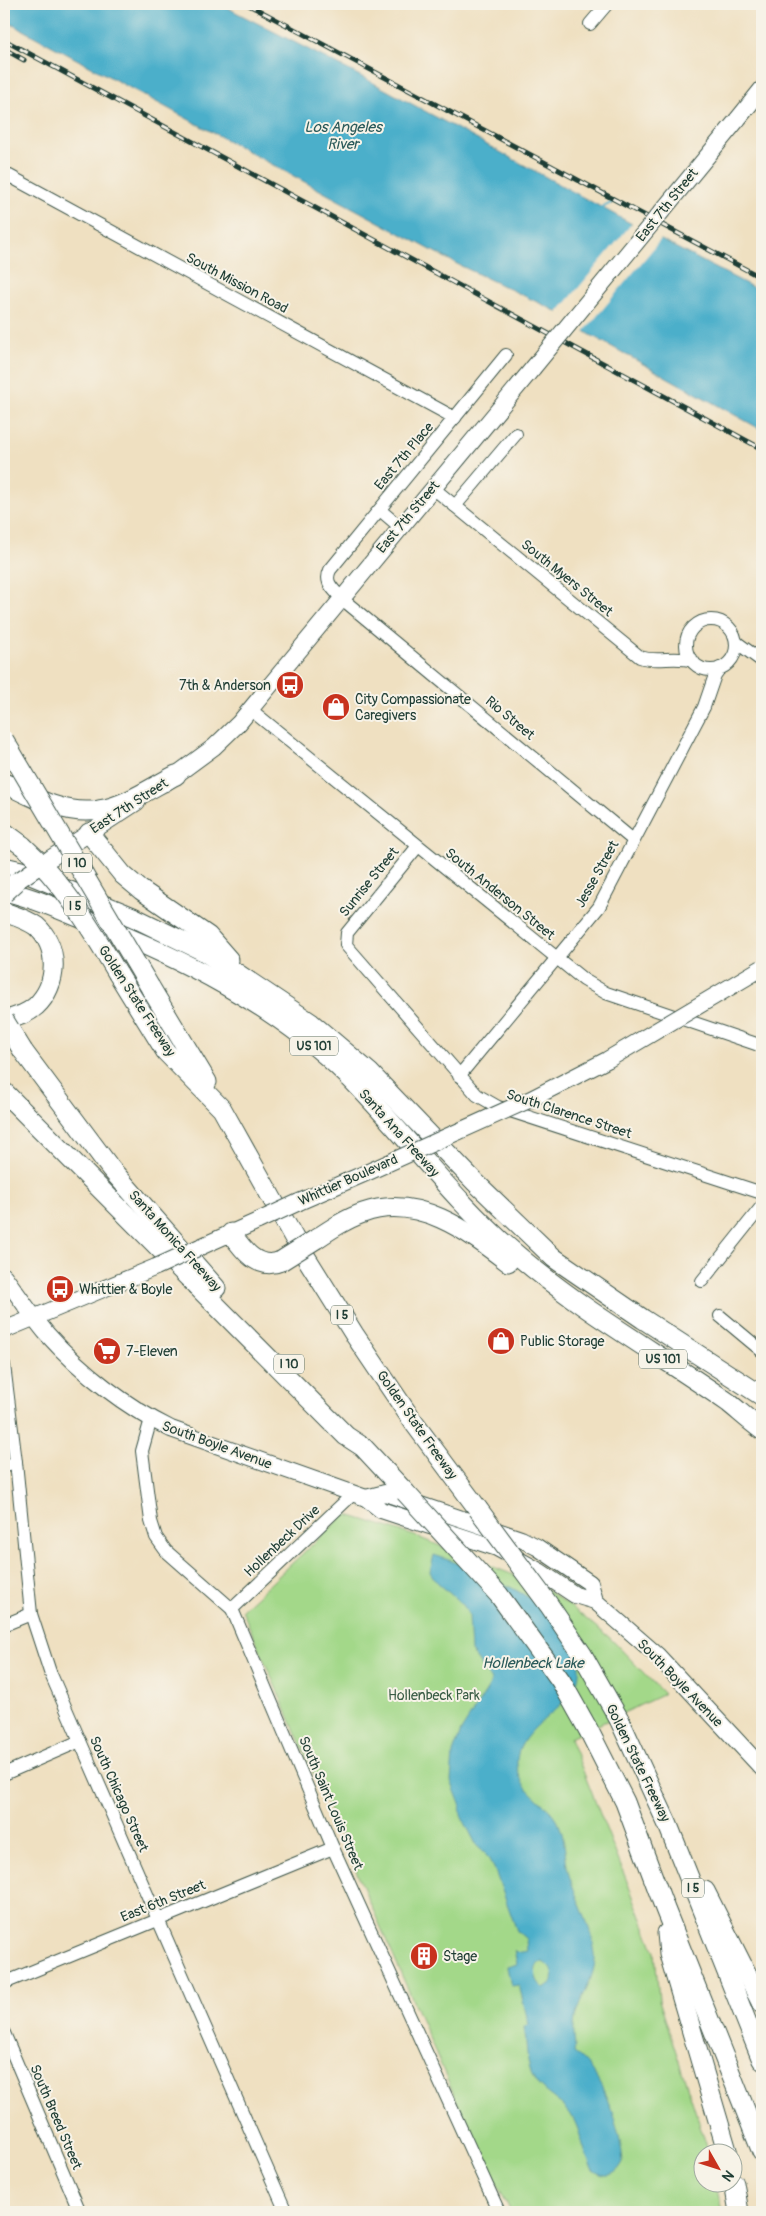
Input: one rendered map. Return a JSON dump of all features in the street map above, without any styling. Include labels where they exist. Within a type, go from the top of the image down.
[{"type":"highway","name":"I 10","points":[[4,740],[222,1109]]},
{"type":"highway","points":[[4,783],[33,798],[82,811],[100,810],[121,804],[176,775]]},
{"type":"highway","name":"Golden State Freeway","points":[[4,832],[23,846],[54,878],[74,904],[166,1052],[222,1109],[294,1238],[354,1334],[414,1423],[550,1605],[582,1654],[619,1719],[668,1825],[762,2060]]},
{"type":"highway","points":[[89,833],[109,860],[124,874],[149,896],[208,936],[245,978]]},
{"type":"highway","name":"Santa Ana Freeway","points":[[4,866],[21,871],[133,917],[205,952],[311,1023],[370,1073],[475,1182],[554,1258],[643,1320],[762,1396]]},
{"type":"highway","name":"Santa Ana Freeway","points":[[7,889],[173,958],[219,982],[294,1030],[347,1075],[476,1218],[515,1253],[561,1291],[730,1404],[762,1430]]},
{"type":"highway","points":[[4,912],[21,918],[36,927],[52,950],[54,963],[53,976],[42,999],[34,1008],[4,1020]]},
{"type":"highway","name":"Santa Monica Freeway","points":[[4,1020],[23,1051],[111,1169],[213,1284],[352,1429],[363,1446]]},
{"type":"highway","name":"Golden State Freeway","points":[[4,1092],[346,1436],[363,1446],[499,1595],[560,1681],[589,1731],[625,1802],[665,1909],[762,2152]]},
{"type":"highway","points":[[231,1233],[252,1258],[265,1264],[281,1261],[350,1218],[374,1210],[402,1209],[427,1213],[448,1220],[469,1232],[533,1282],[561,1291]]},
{"type":"highway","points":[[668,1825],[722,1922],[762,2004]]},
{"type":"highway","points":[[665,1909],[669,1954],[725,2144]]},
{"type":"highway","points":[[736,2194],[739,2212]]},
{"type":"main road","name":"East 7th Street","points":[[7,889],[176,775],[214,747],[251,710],[341,598],[477,436],[762,89]]},
{"type":"main road","name":"Whittier Boulevard","points":[[4,1330],[156,1267],[531,1099],[657,1032],[762,968]]},
{"type":"main road","name":"South Boyle Avenue","points":[[4,1276],[46,1333],[75,1361],[125,1402],[171,1429],[360,1496],[385,1493],[521,1539],[537,1547],[590,1583],[595,1601],[657,1655],[762,1768]]},
{"type":"street","points":[[590,24],[607,4]]},
{"type":"street","name":"South Mission Road","points":[[4,173],[455,418]]},
{"type":"street","name":"East 7th Place","points":[[326,577],[506,355]]},
{"type":"street","points":[[455,506],[516,434]]},
{"type":"street","name":"South Myers Street","points":[[433,488],[640,657],[649,660],[665,659],[698,664]]},
{"type":"street","points":[[380,510],[400,527]]},
{"type":"street","name":"Rio Street","points":[[326,577],[328,583],[341,598],[633,840]]},
{"type":"street","points":[[665,659],[687,641],[693,629],[699,624],[714,620],[729,628],[736,642],[758,660]]},
{"type":"street","points":[[687,641],[688,652],[698,664],[710,689]]},
{"type":"street","points":[[724,665],[736,650],[736,642]]},
{"type":"street","points":[[698,664],[724,665],[758,660]]},
{"type":"street","name":"Jesse Street","points":[[459,1076],[599,907],[703,709],[715,675],[724,665]]},
{"type":"street","name":"South Anderson Street","points":[[251,710],[556,959],[606,993],[762,1046]]},
{"type":"street","name":"Sunrise Street","points":[[345,939],[347,933],[418,846]]},
{"type":"street","name":"South Clarence Street","points":[[345,939],[346,945],[477,1095],[498,1107],[762,1193]]},
{"type":"street","points":[[702,1281],[762,1206]]},
{"type":"street","points":[[720,1316],[762,1351]]},
{"type":"street","name":"South Chicago Street","points":[[4,1365],[16,1462],[30,1614],[50,1672],[286,2212]]},
{"type":"street","name":"South Saint Louis Street","points":[[152,1419],[142,1451],[151,1522],[156,1537],[166,1551],[232,1609],[333,1848],[499,2212]]},
{"type":"street","points":[[4,1467],[16,1462]]},
{"type":"street","name":"Hollenbeck Drive","points":[[232,1609],[360,1496]]},
{"type":"street","points":[[4,1625],[30,1614]]},
{"type":"street","points":[[4,1774],[80,1741]]},
{"type":"street","name":"East 6th Street","points":[[4,1983],[333,1848]]},
{"type":"street","name":"South Breed Street","points":[[4,2033],[80,2212]]},
{"type":"green space","name":"Hollenbeck Park","points":[[345,1514],[415,1536],[539,1585],[570,1606],[610,1638],[664,1694],[570,1738],[655,1952],[659,2000],[706,2144],[694,2144],[694,2194],[718,2194],[722,2212],[511,2212],[462,2113],[242,1610]]},
{"type":"water","name":"Los Angeles River","points":[[4,4],[220,4],[368,80],[665,242],[762,292],[762,430],[589,334],[554,310],[457,264],[4,20]]},
{"type":"water","name":"Hollenbeck Lake","points":[[434,1555],[464,1566],[514,1589],[530,1598],[555,1617],[576,1654],[579,1669],[572,1692],[525,1740],[519,1751],[517,1763],[520,1777],[527,1789],[553,1814],[560,1827],[569,1875],[588,1924],[593,1944],[595,1963],[575,2018],[574,2053],[593,2072],[614,2118],[623,2162],[610,2175],[602,2175],[593,2170],[587,2158],[577,2126],[570,2114],[566,2108],[538,2085],[529,2068],[524,2027],[529,2025],[519,1985],[511,1986],[507,1967],[517,1964],[514,1950],[516,1953],[527,1951],[526,1939],[517,1931],[494,1868],[485,1853],[477,1846],[461,1815],[460,1804],[451,1781],[453,1753],[461,1731],[490,1685],[491,1680],[471,1651],[469,1616],[464,1606],[436,1581],[430,1572]],"holes":[[[543,1962],[552,1971],[553,1977],[551,1983],[544,1988],[539,1983],[535,1973],[539,1963]]]},
{"type":"pier","points":[[633,222],[662,238],[583,333],[556,315]]},
{"type":"waterway","points":[[599,209],[612,202]]},
{"type":"railway","points":[[247,4],[762,278]]},
{"type":"railway","points":[[4,40],[762,449]]},
{"type":"railway","points":[[4,49],[24,60]]},
{"type":"place","name":"7th & Anderson","points":[[290,685]]},
{"type":"place","name":"City Compassionate Caregivers","points":[[336,707]]},
{"type":"place","name":"Whittier & Boyle","points":[[60,1289]]},
{"type":"place","name":"Public Storage","points":[[501,1341]]},
{"type":"place","name":"7-Eleven","points":[[107,1351]]},
{"type":"place","name":"Stage","points":[[424,1956]]}]
